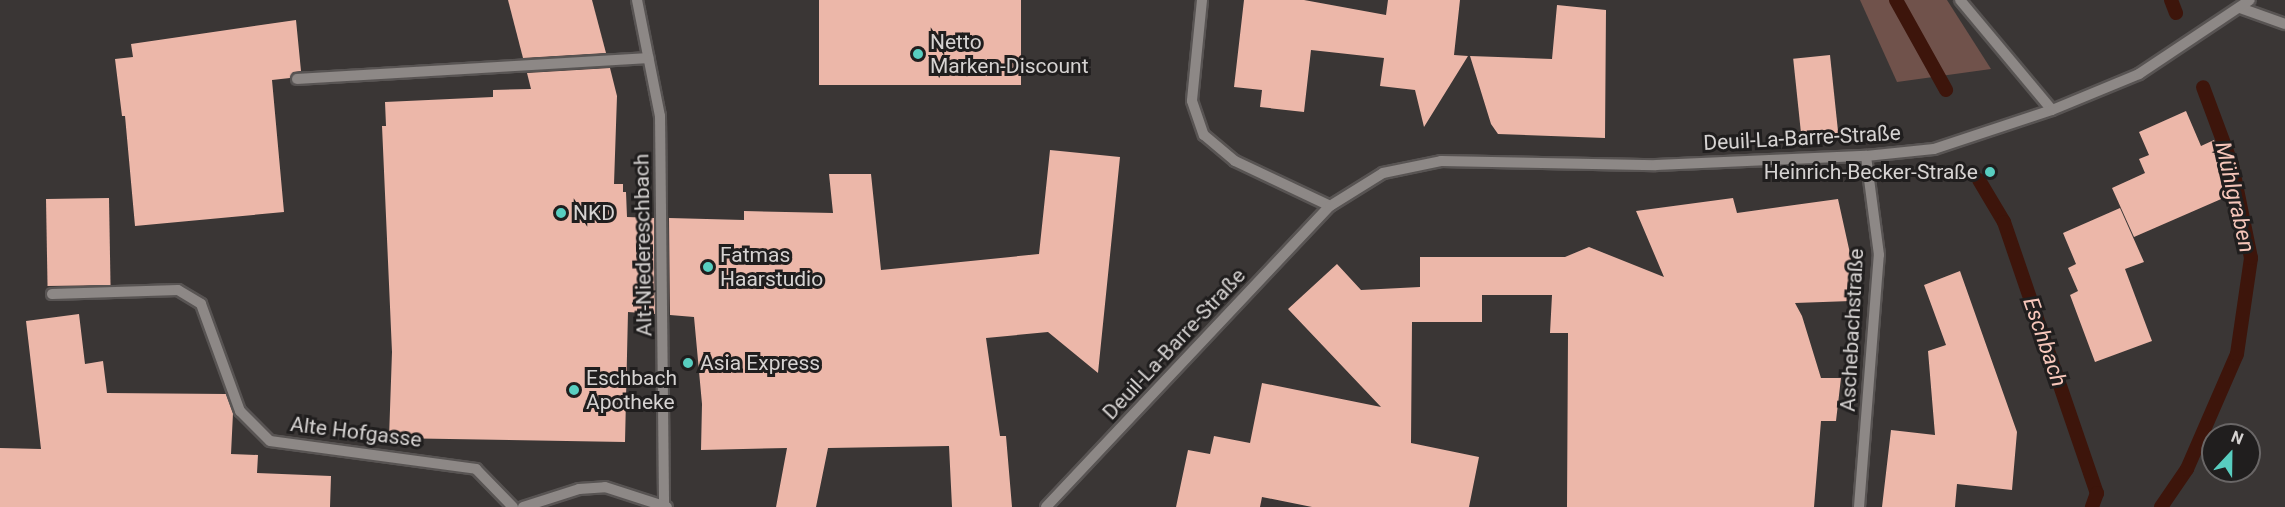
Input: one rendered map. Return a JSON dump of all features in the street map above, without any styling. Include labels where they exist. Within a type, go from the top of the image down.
[{"type":"street","name":"Alt-Niedereschbach","points":[[637,0],[660,116],[666,506]]},
{"type":"street","points":[[1202,0],[1192,101],[1204,135],[1235,161],[1330,206]]},
{"type":"street","points":[[1960,0],[2052,110]]},
{"type":"street","name":"Deuil-La-Barre-Straße","points":[[1046,507],[1330,206],[1383,173],[1441,161],[1656,165],[1866,156],[1934,149],[2052,110],[2139,74],[2250,0]]},
{"type":"street","points":[[2240,8],[2285,24]]},
{"type":"street","points":[[297,79],[648,58]]},
{"type":"street","name":"Aschebachstraße","points":[[1859,507],[1879,255],[1866,156]]},
{"type":"street","name":"Alte Hofgasse","points":[[52,294],[178,290],[201,304],[240,411],[270,441],[476,469],[513,507]]},
{"type":"street","points":[[523,507],[579,489],[605,488],[666,506]]},
{"type":"shaded area","points":[[1860,0],[1947,0],[1991,69],[1897,82]]},
{"type":"building","points":[[508,0],[592,0],[606,53],[523,58]]},
{"type":"building","name":"Netto Marken-Discount","points":[[819,0],[1021,0],[1021,85],[819,85]]},
{"type":"building","points":[[1244,0],[1304,0],[1386,15],[1388,0],[1460,0],[1454,55],[1468,56],[1424,127],[1415,90],[1380,86],[1384,58],[1311,50],[1304,112],[1260,107],[1262,90],[1234,87]]},
{"type":"building","points":[[1557,5],[1606,10],[1605,138],[1498,134],[1491,124],[1470,56],[1552,59]]},
{"type":"building","points":[[296,20],[301,71],[293,72],[290,78],[272,80],[284,212],[135,226],[125,116],[122,116],[115,59],[133,57],[131,44]]},
{"type":"building","points":[[1830,55],[1838,136],[1802,139],[1793,59]]},
{"type":"building","points":[[610,68],[617,96],[614,184],[623,184],[623,192],[626,192],[627,217],[654,218],[655,314],[628,312],[625,442],[389,438],[392,352],[382,126],[386,126],[385,102],[493,97],[493,90],[531,89],[527,73]]},
{"type":"building","points":[[2186,111],[2201,146],[2214,140],[2235,193],[2134,237],[2112,188],[2145,173],[2139,159],[2149,155],[2139,132]]},
{"type":"building","points":[[1050,150],[1120,157],[1098,373],[1048,332],[986,338],[1000,436],[1006,436],[1012,507],[952,507],[949,446],[828,448],[816,507],[776,507],[787,448],[701,450],[702,404],[694,317],[670,315],[669,218],[744,220],[744,211],[833,213],[829,174],[871,174],[881,270],[1039,254]]},
{"type":"building","points":[[109,198],[111,285],[48,286],[46,199]]},
{"type":"building","points":[[1733,198],[1737,213],[1838,199],[1853,267],[1851,301],[1795,303],[1802,316],[1821,378],[1841,378],[1836,421],[1821,421],[1814,507],[1567,507],[1568,333],[1550,333],[1552,295],[1482,295],[1482,322],[1412,322],[1411,443],[1479,457],[1469,507],[1312,507],[1262,497],[1260,507],[1176,507],[1188,450],[1210,454],[1214,436],[1250,443],[1262,383],[1381,407],[1288,309],[1337,264],[1361,290],[1420,287],[1420,257],[1565,257],[1589,247],[1664,277],[1636,211]]},
{"type":"building","points":[[2120,208],[2144,262],[2125,269],[2152,341],[2095,362],[2070,295],[2078,291],[2068,268],[2076,264],[2063,233]]},
{"type":"building","points":[[1960,271],[2017,432],[2012,490],[1957,484],[1955,507],[1882,507],[1891,430],[1935,435],[1928,351],[1946,345],[1924,285]]},
{"type":"building","points":[[79,314],[85,364],[103,361],[107,393],[226,394],[233,413],[231,454],[258,455],[257,473],[331,476],[330,507],[0,507],[0,448],[41,449],[26,321]]},
{"type":"waterway","name":"Eschbach","points":[[1896,0],[1946,90]]},
{"type":"waterway","name":"Mühlgraben","points":[[2171,0],[2176,13]]},
{"type":"waterway","name":"Mühlgraben","points":[[2161,507],[2187,469],[2237,354],[2251,258],[2232,165],[2203,87]]},
{"type":"waterway","name":"Eschbach","points":[[1979,180],[2004,222],[2097,493],[2092,507]]},
{"type":"place","name":"Netto Marken-Discount","points":[[918,54]]},
{"type":"place","name":"Heinrich-Becker-Straße","points":[[1990,172]]},
{"type":"place","name":"NKD","points":[[561,213]]},
{"type":"place","name":"Fatmas Haarstudio","points":[[708,267]]},
{"type":"place","name":"Asia Express","points":[[688,363]]},
{"type":"place","name":"Eschbach Apotheke","points":[[574,390]]}]
